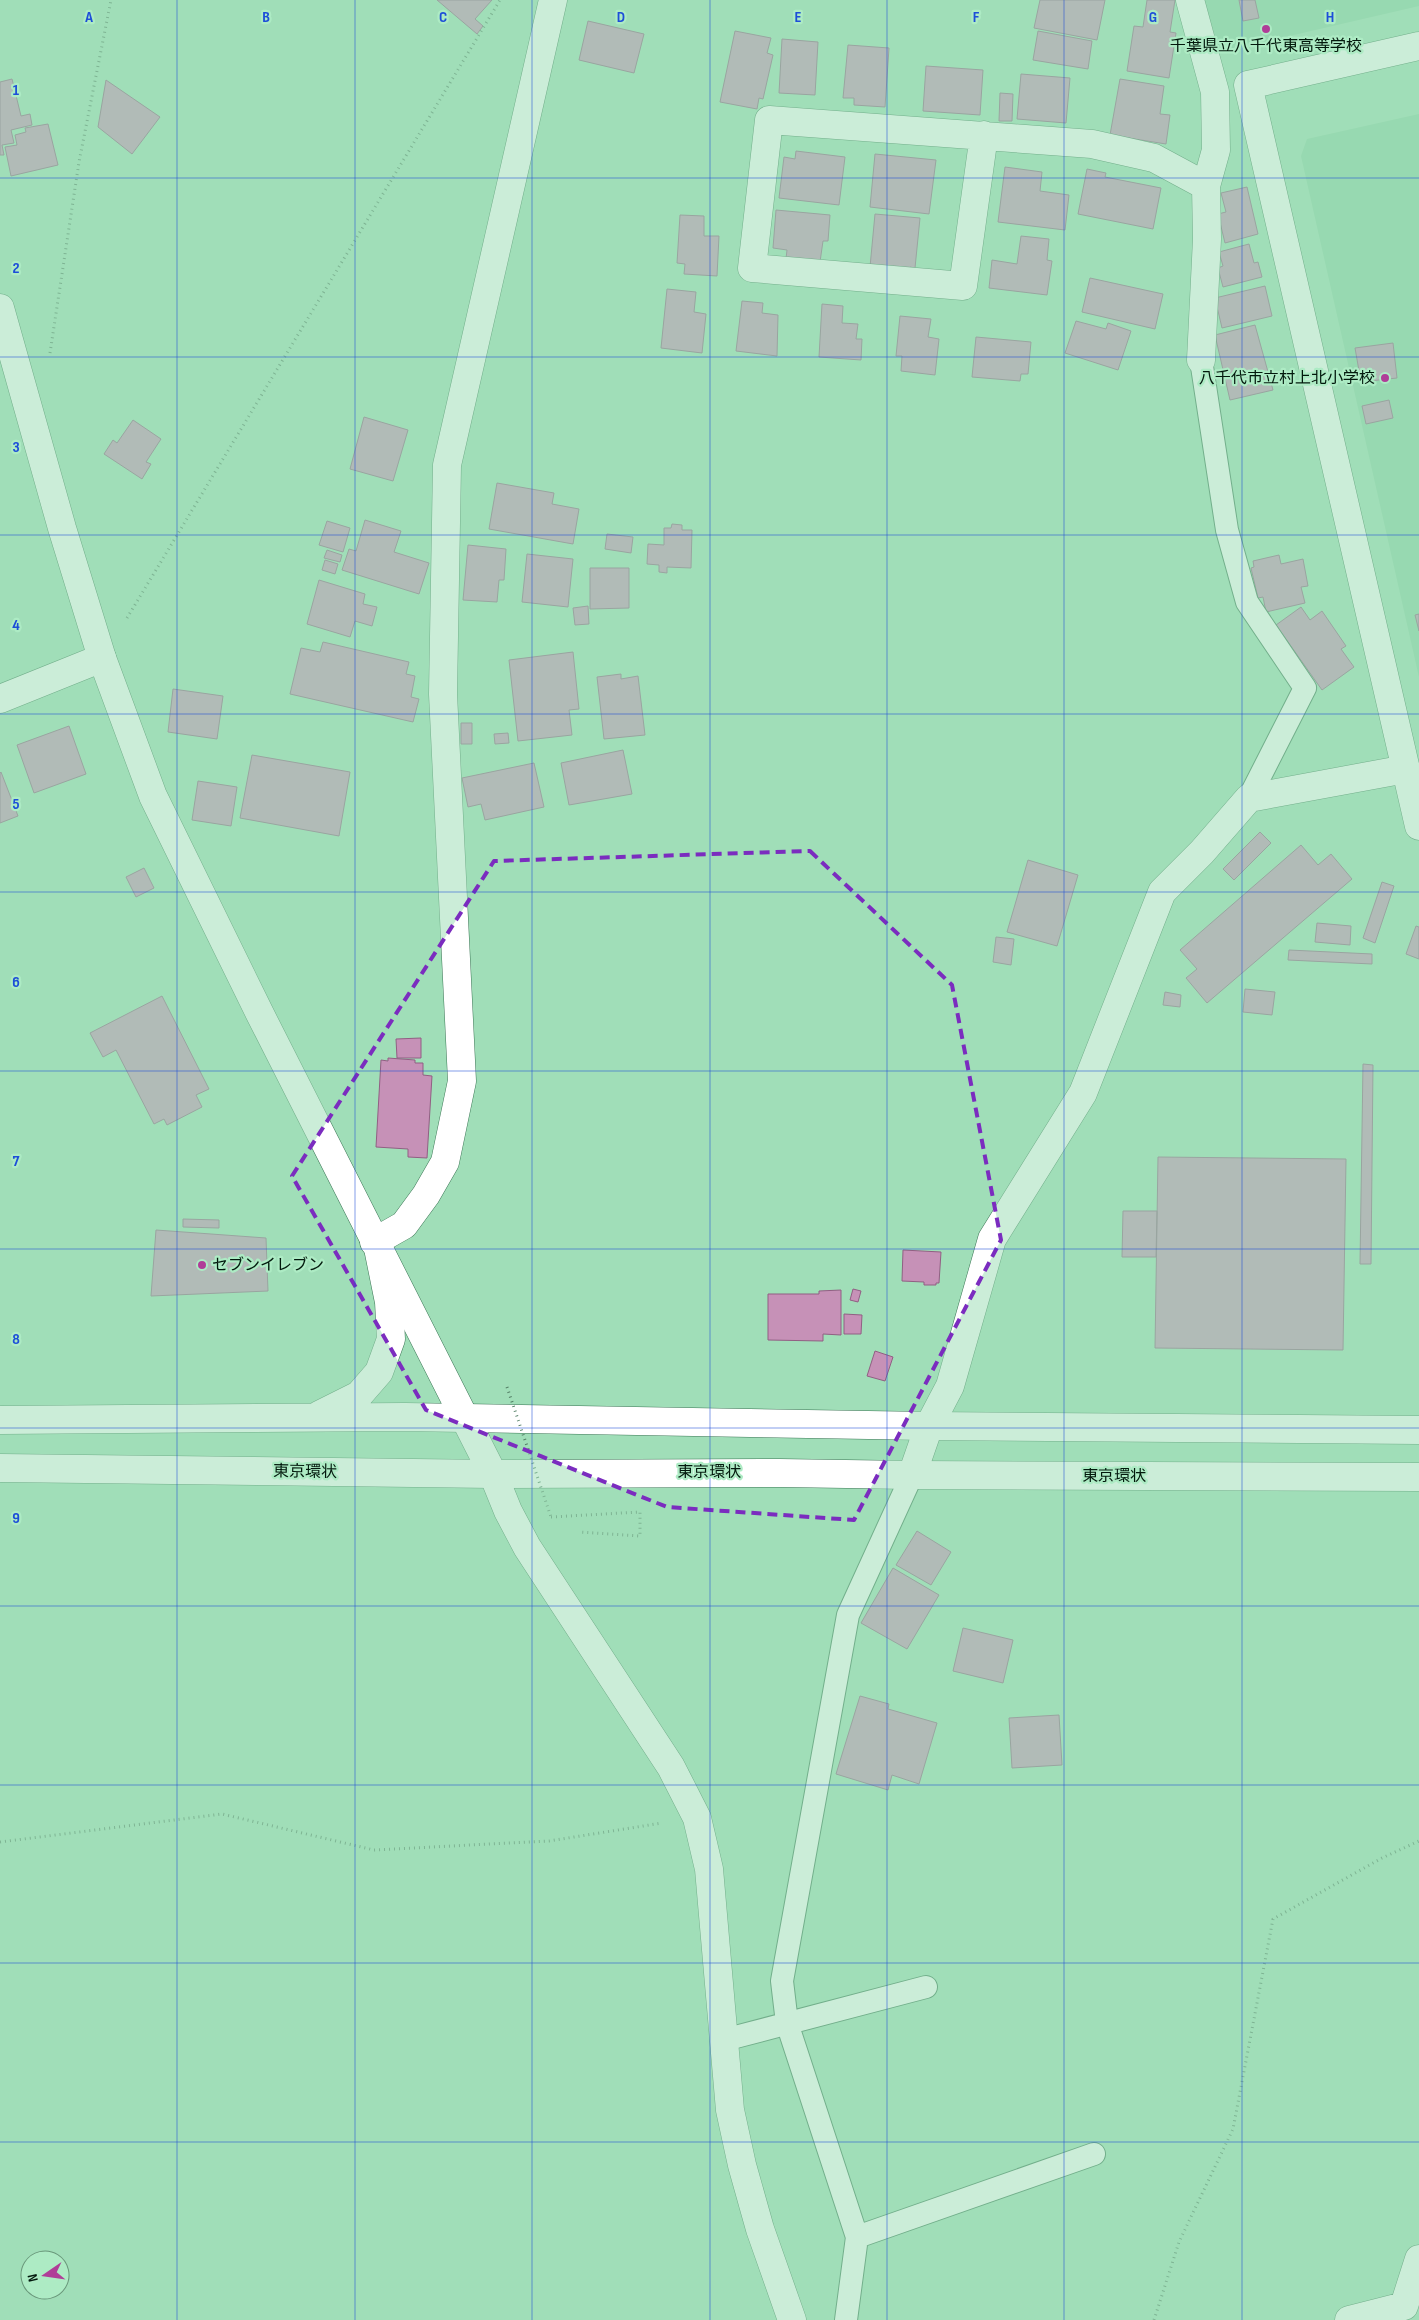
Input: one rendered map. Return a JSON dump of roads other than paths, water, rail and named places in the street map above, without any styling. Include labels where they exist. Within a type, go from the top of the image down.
[{"type":"main road","points":[[376,1245],[404,1225],[426,1195],[445,1162],[462,1081],[443,694],[447,465],[553,0]]},
{"type":"main road","points":[[1190,0],[1215,92],[1216,150],[1206,186],[1207,239],[1201,360]]},
{"type":"main road","points":[[1215,92],[1419,46]]},
{"type":"main road","points":[[1248,85],[1419,826]]},
{"type":"main road","points":[[984,135],[964,286],[752,268],[769,120],[984,135],[1092,144],[1154,158],[1206,186]]},
{"type":"main road","points":[[0,308],[62,528],[102,658],[153,796],[376,1245],[493,1474],[508,1511],[527,1547],[671,1767],[697,1818],[709,1869],[730,2110],[742,2165],[760,2229],[792,2320]]},
{"type":"main road","points":[[0,699],[102,658]]},
{"type":"main road","points":[[912,1475],[929,1426],[950,1386],[992,1239],[1083,1093],[1162,892],[1202,852],[1249,798],[1406,769]]},
{"type":"main road","points":[[313,1418],[359,1395],[379,1372],[391,1339],[389,1302],[376,1245]]},
{"type":"main road","points":[[0,1420],[465,1418],[929,1426],[1419,1430]]},
{"type":"main road","name":"東京環状","points":[[0,1468],[493,1474],[780,1472],[912,1475],[1419,1477]]},
{"type":"main road","points":[[1349,2320],[1404,2306],[1419,2259]]},
{"type":"lane","points":[[1201,360],[1227,530],[1246,602],[1305,688],[1249,798]]},
{"type":"lane","points":[[846,2320],[857,2237],[787,2023],[782,1981],[848,1615],[912,1475]]},
{"type":"lane","points":[[724,2040],[926,1987]]},
{"type":"lane","points":[[857,2237],[1094,2154]]},
{"type":"place","name":"千葉県立八千代東高等学校","points":[[1266,29]]},
{"type":"place","name":"八千代市立村上北小学校","points":[[1385,378]]},
{"type":"place","name":"セブンイレブン","points":[[202,1265]]}]
